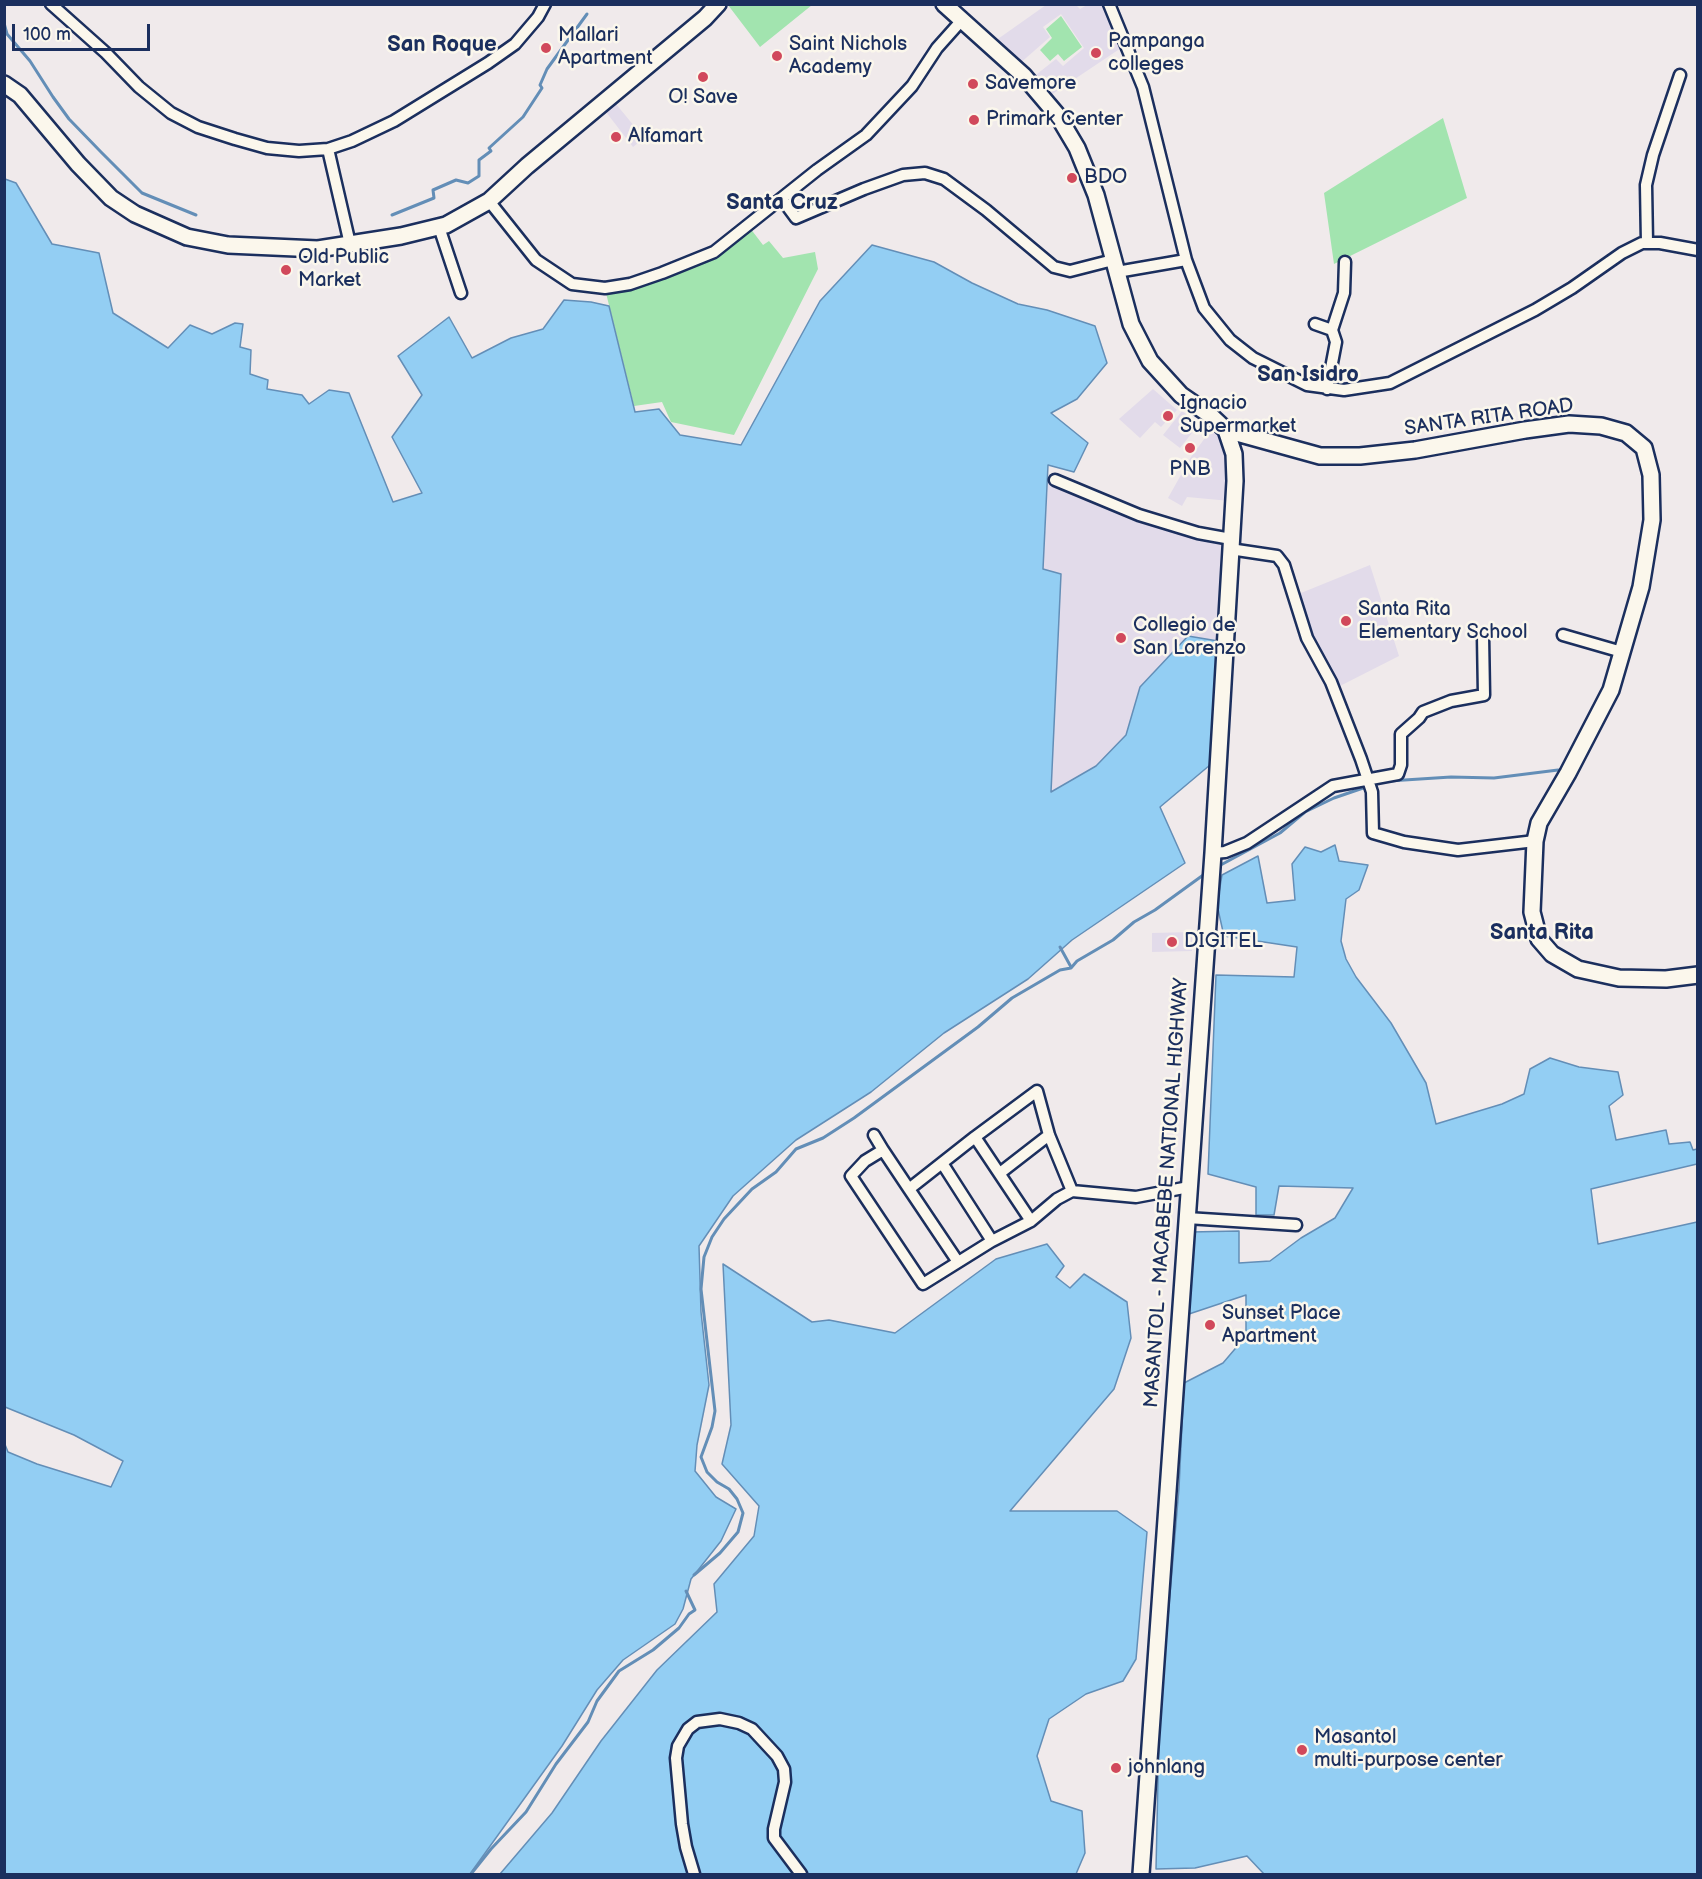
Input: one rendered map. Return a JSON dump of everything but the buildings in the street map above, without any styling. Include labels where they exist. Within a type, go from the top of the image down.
[{"type":"street","points":[[51,4],[106,53],[139,87],[171,113],[198,127],[267,148],[299,151],[328,149],[352,141],[394,121],[515,44],[538,17],[545,4]]},
{"type":"street","points":[[4,84],[20,95],[78,164],[111,198],[135,214],[187,237],[228,245],[318,249],[401,236],[439,227],[489,201],[527,166],[705,18],[718,4]]},
{"type":"street","points":[[944,4],[1024,76],[1058,116],[1077,148],[1096,195],[1131,324],[1150,361],[1181,396],[1210,415],[1226,430]]},
{"type":"street","points":[[1109,4],[1143,87],[1186,260],[1204,308],[1230,340],[1253,358],[1307,384],[1344,390],[1390,383],[1534,310],[1572,288],[1622,253],[1647,243],[1698,249]]},
{"type":"street","points":[[489,201],[536,260],[572,284],[605,288],[630,284],[714,252],[817,170],[866,135],[912,87],[938,48],[962,20]]},
{"type":"street","points":[[1647,243],[1646,185],[1653,155],[1680,75]]},
{"type":"street","points":[[328,149],[350,244]]},
{"type":"street","points":[[782,200],[796,218],[903,175],[925,173],[944,179],[986,210],[1054,267],[1070,272],[1186,260]]},
{"type":"street","points":[[439,227],[461,293]]},
{"type":"street","points":[[1327,389],[1336,342],[1332,330],[1344,293],[1346,262]]},
{"type":"street","points":[[1315,324],[1332,330]]},
{"type":"street","name":"SANTA RITA ROAD","points":[[1226,430],[1320,456],[1360,456],[1415,450],[1569,424],[1601,426],[1626,433],[1644,448],[1652,475],[1652,520],[1641,587],[1611,690],[1568,774],[1539,823],[1535,842],[1532,912],[1539,939],[1552,954],[1578,969],[1619,978],[1666,979],[1698,975]]},
{"type":"street","name":"MASANTOL - MACABEBE NATIONAL HIGHWAY","points":[[1141,1875],[1212,856],[1235,481],[1234,454],[1226,430]]},
{"type":"street","points":[[1055,480],[1139,515],[1277,556],[1284,565],[1307,638],[1335,693],[1358,750],[1369,785],[1373,833],[1404,842],[1458,850],[1535,842]]},
{"type":"street","points":[[1563,635],[1622,652]]},
{"type":"street","points":[[1212,856],[1247,843],[1333,786],[1369,785],[1398,774],[1401,765],[1401,734],[1423,712],[1451,701],[1484,695],[1483,636]]},
{"type":"street","points":[[909,1189],[1037,1091],[1049,1135],[1072,1191]]},
{"type":"street","points":[[874,1135],[958,1262]]},
{"type":"street","points":[[1000,1173],[1049,1135]]},
{"type":"street","points":[[975,1137],[1031,1221]]},
{"type":"street","points":[[883,1150],[866,1161],[852,1176],[922,1284],[992,1241],[1031,1221],[1057,1199],[1072,1191],[1136,1197],[1189,1187]]},
{"type":"street","points":[[942,1163],[992,1241]]},
{"type":"street","points":[[1187,1218],[1296,1225]]},
{"type":"street","points":[[694,1875],[682,1824],[676,1758],[682,1736],[688,1729],[698,1722],[720,1719],[739,1723],[752,1730],[777,1756],[784,1769],[785,1782],[774,1838],[801,1875]]},
{"type":"shaded area","name":"Pampanga colleges","points":[[1102,4],[1124,46],[1048,97],[1032,78],[1056,59],[1063,66],[1084,48],[1061,14],[1043,27],[1050,37],[1018,65],[995,41],[1046,5],[1076,5],[1080,9],[1087,5]]},
{"type":"shaded area","points":[[616,104],[644,138],[633,147],[606,112]]},
{"type":"shaded area","name":"Ignacio Supermarket","points":[[1153,389],[1177,410],[1161,427],[1155,422],[1140,438],[1119,419]]},
{"type":"shaded area","name":"Ignacio Supermarket","points":[[1182,411],[1199,424],[1180,448],[1163,435]]},
{"type":"shaded area","points":[[1213,427],[1227,447],[1230,501],[1187,497],[1182,506],[1168,498],[1191,457]]},
{"type":"shaded area","name":"Collegio de San Lorenzo","points":[[1048,479],[1147,523],[1223,542],[1224,601],[1218,641],[1187,636],[1140,687],[1126,735],[1096,766],[1051,793],[1061,574],[1043,569]]},
{"type":"shaded area","name":"Santa Rita Elementary School","points":[[1370,565],[1399,656],[1336,688],[1310,643],[1296,595]]},
{"type":"shaded area","name":"DIGITEL","points":[[1192,932],[1192,951],[1152,952],[1152,933]]},
{"type":"green space","points":[[728,4],[812,5],[760,47]]},
{"type":"green space","points":[[1061,16],[1082,47],[1064,61],[1058,54],[1050,61],[1040,50],[1052,38],[1046,29]]},
{"type":"green space","points":[[1443,118],[1467,198],[1334,264],[1324,193]]},
{"type":"green space","points":[[750,228],[763,245],[769,241],[783,258],[815,252],[818,269],[734,435],[671,422],[662,402],[634,406],[606,293],[647,284]]},
{"type":"water","points":[[5,179],[16,183],[52,244],[99,253],[113,313],[168,348],[190,325],[212,334],[235,323],[243,324],[240,347],[251,350],[250,374],[268,380],[267,389],[302,395],[309,404],[329,390],[349,393],[393,502],[422,493],[392,437],[422,395],[398,356],[449,317],[472,358],[511,338],[543,329],[564,300],[609,306],[635,412],[659,409],[680,435],[741,445],[820,301],[872,245],[934,262],[1018,304],[1047,310],[1095,326],[1107,363],[1077,399],[1051,413],[1088,443],[1074,472],[1048,465],[1043,569],[1061,574],[1051,792],[1096,766],[1126,735],[1140,687],[1188,636],[1218,641],[1210,765],[1160,807],[1185,863],[1072,940],[1028,979],[944,1033],[871,1092],[796,1140],[733,1196],[699,1246],[701,1312],[709,1385],[697,1445],[695,1471],[716,1497],[736,1509],[721,1541],[691,1579],[683,1609],[675,1624],[623,1660],[597,1690],[562,1746],[470,1874],[5,1874],[4,1442],[8,1452],[37,1464],[111,1487],[123,1461],[74,1435],[5,1407]]},
{"type":"water","points":[[1335,845],[1339,861],[1368,865],[1359,890],[1346,899],[1341,941],[1346,959],[1356,977],[1391,1023],[1426,1083],[1436,1124],[1502,1104],[1524,1094],[1530,1069],[1550,1058],[1579,1067],[1618,1072],[1623,1095],[1609,1106],[1616,1140],[1666,1130],[1669,1144],[1690,1142],[1693,1150],[1697,1149],[1697,1164],[1591,1189],[1598,1244],[1697,1222],[1697,1874],[1264,1874],[1247,1856],[1195,1868],[1156,1869],[1160,1688],[1179,1488],[1184,1383],[1223,1363],[1246,1336],[1246,1295],[1186,1315],[1190,1232],[1239,1231],[1239,1263],[1270,1261],[1301,1238],[1335,1218],[1353,1188],[1279,1186],[1274,1215],[1256,1215],[1256,1187],[1208,1174],[1216,975],[1294,977],[1297,947],[1224,936],[1217,905],[1222,875],[1258,856],[1267,903],[1295,900],[1292,864],[1305,847],[1321,852]]},
{"type":"water","points":[[1047,1244],[1064,1266],[1056,1277],[1070,1288],[1084,1274],[1127,1302],[1131,1338],[1114,1389],[1010,1511],[1117,1511],[1147,1532],[1136,1659],[1123,1681],[1086,1694],[1049,1719],[1037,1756],[1051,1801],[1082,1811],[1085,1853],[1076,1874],[500,1874],[552,1813],[601,1741],[657,1670],[717,1612],[714,1584],[754,1536],[759,1506],[722,1464],[731,1425],[723,1264],[812,1322],[829,1320],[895,1333],[996,1259]]},
{"type":"waterway","points":[[392,215],[434,198],[433,190],[456,180],[468,183],[479,176],[479,160],[491,151],[489,148],[523,117],[542,88],[540,85],[547,69],[587,14]]},
{"type":"waterway","points":[[4,23],[7,34],[30,61],[69,119],[101,152],[142,193],[196,215]]},
{"type":"waterway","points":[[1389,781],[1451,777],[1494,778],[1558,770]]},
{"type":"waterway","points":[[1217,867],[1280,833],[1305,812],[1334,798],[1369,786]]},
{"type":"waterway","points":[[694,1575],[720,1553],[738,1532],[743,1513],[737,1499],[729,1489],[707,1472],[701,1457],[715,1411],[701,1289],[704,1257],[712,1237],[724,1219],[752,1189],[776,1172],[796,1149],[823,1138],[854,1118],[978,1027],[1012,998],[1060,970],[1071,968],[1077,961],[1113,940],[1134,922],[1155,910],[1206,873]]},
{"type":"waterway","points":[[1060,947],[1071,967]]},
{"type":"waterway","points":[[471,1874],[526,1812],[556,1764],[588,1722],[597,1701],[619,1671],[653,1650],[679,1628],[689,1614],[695,1610],[686,1591]]},
{"type":"place","name":"Mallari Apartment","points":[[546,48]]},
{"type":"place","name":"Pampanga colleges","points":[[1096,53]]},
{"type":"place","name":"Saint Nichols Academy","points":[[777,56]]},
{"type":"place","name":"O! Save","points":[[703,77]]},
{"type":"place","name":"Savemore","points":[[973,84]]},
{"type":"place","name":"Primark Center","points":[[974,120]]},
{"type":"place","name":"Alfamart","points":[[616,137]]},
{"type":"place","name":"BDO","points":[[1072,178]]},
{"type":"place","name":"Old Public Market","points":[[286,270]]},
{"type":"place","name":"Ignacio Supermarket","points":[[1168,416]]},
{"type":"place","name":"PNB","points":[[1190,448]]},
{"type":"place","name":"Santa Rita Elementary School","points":[[1346,621]]},
{"type":"place","name":"Collegio de San Lorenzo","points":[[1121,638]]},
{"type":"place","name":"DIGITEL","points":[[1172,942]]},
{"type":"place","name":"Sunset Place Apartment","points":[[1210,1325]]},
{"type":"place","name":"Masantol multi-purpose center","points":[[1302,1750]]},
{"type":"place","name":"johnlang","points":[[1116,1768]]},
{"type":"district","name":"San Roque","points":[[442,45]]},
{"type":"district","name":"Santa Cruz","points":[[782,203]]},
{"type":"district","name":"San Isidro","points":[[1308,375]]},
{"type":"district","name":"Santa Rita","points":[[1542,933]]}]
